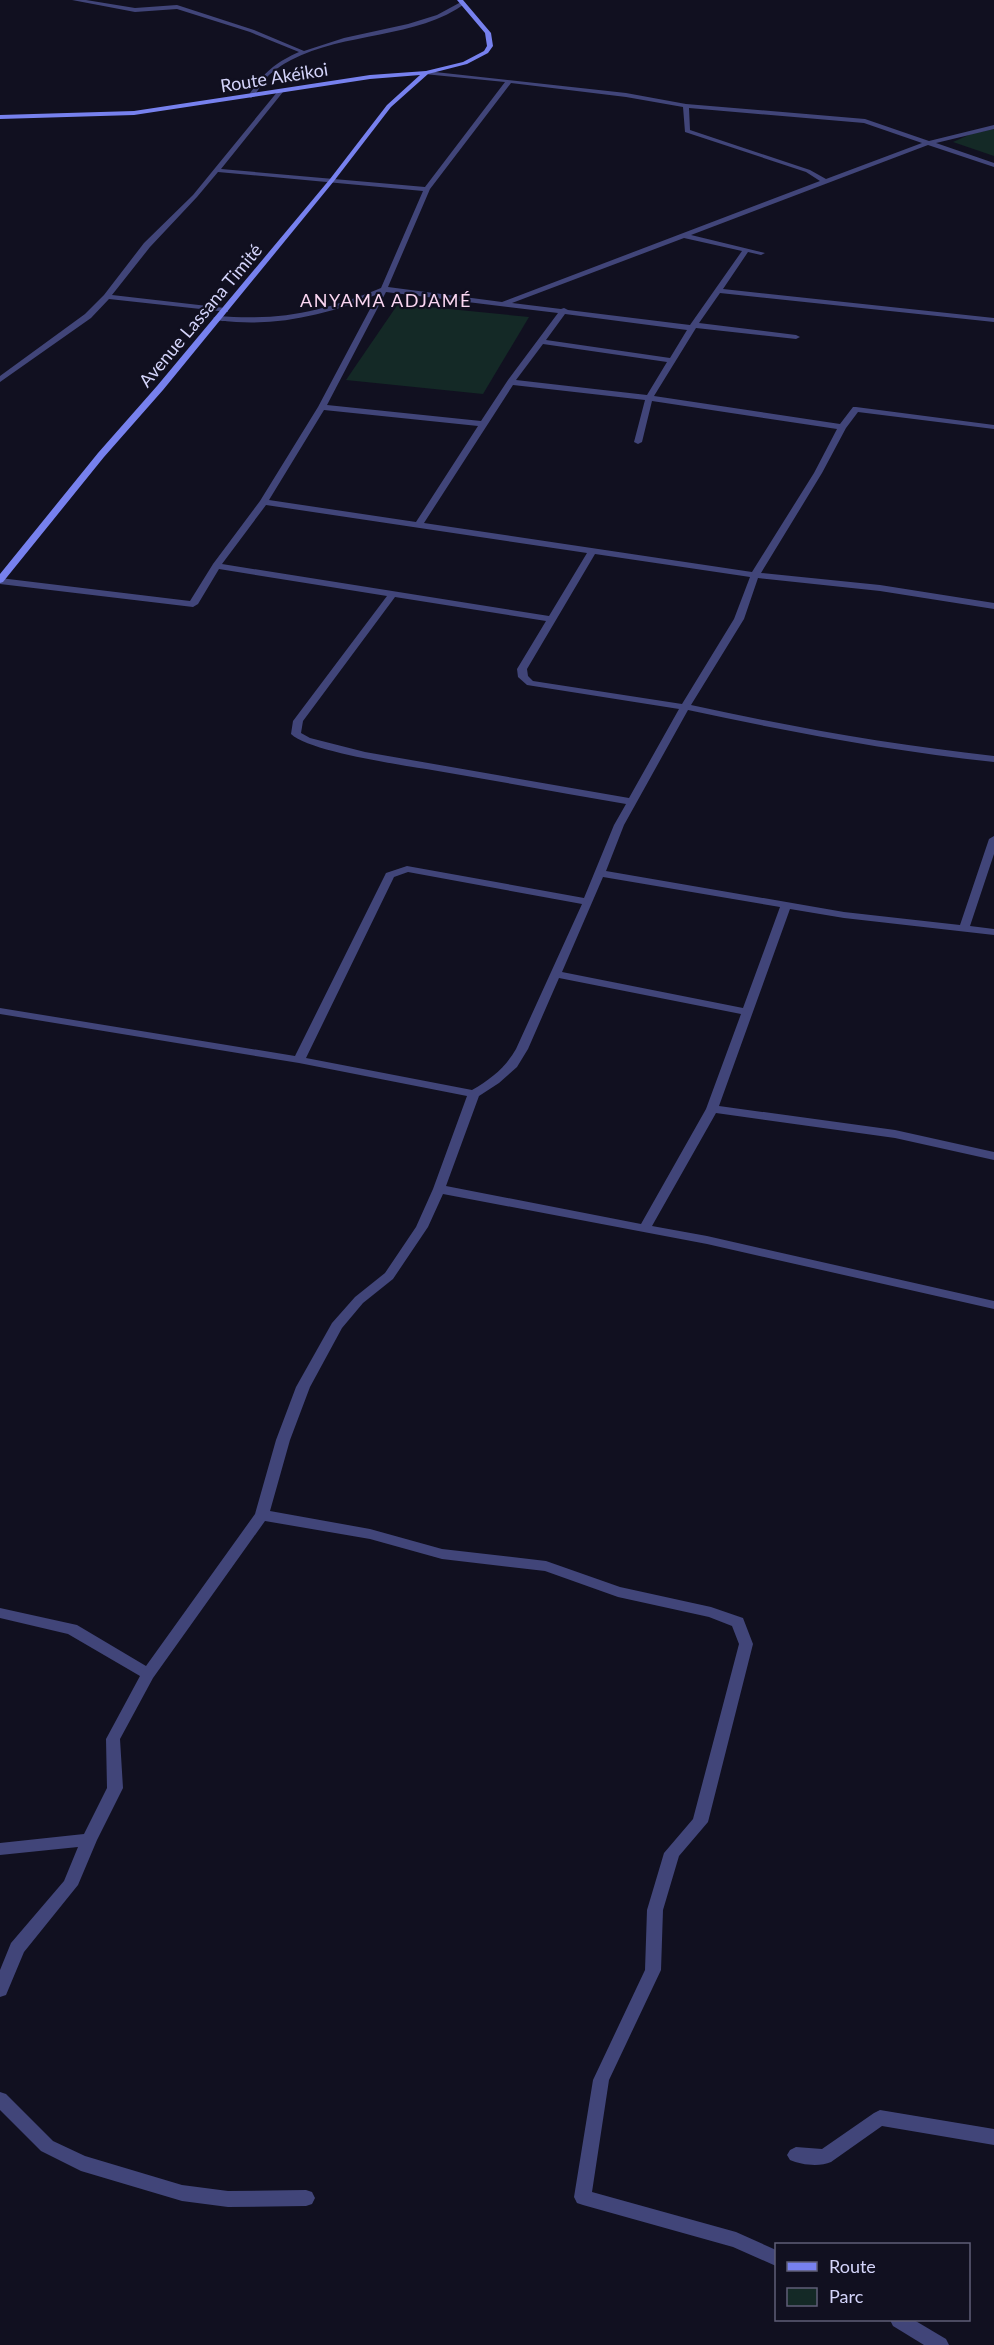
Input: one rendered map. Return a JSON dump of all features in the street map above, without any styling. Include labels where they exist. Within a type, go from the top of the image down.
[{"type":"street","points":[[75,0],[135,10],[177,7],[252,31],[301,51]]},
{"type":"street","points":[[250,96],[257,82],[274,66],[301,51],[418,24],[445,14],[462,2]]},
{"type":"street","name":"Route Akéikoi","points":[[0,117],[135,113],[370,77],[426,73],[465,63],[486,52],[490,46],[488,33],[462,2]]},
{"type":"street","points":[[426,73],[615,94],[686,106],[865,121],[994,165]]},
{"type":"street","name":"Avenue Lassana Timité","points":[[0,580],[101,455],[332,180],[389,106],[426,73]]},
{"type":"street","points":[[0,580],[193,604],[216,566],[264,501],[322,407],[384,289],[427,189],[509,81]]},
{"type":"street","points":[[0,380],[88,316],[107,297],[147,245],[215,170],[280,92]]},
{"type":"street","points":[[686,106],[687,131],[808,171],[824,181]]},
{"type":"street","points":[[503,304],[927,143],[994,127]]},
{"type":"street","points":[[215,170],[427,189]]},
{"type":"street","points":[[685,236],[761,253]]},
{"type":"street","points":[[638,442],[648,398],[670,360],[746,250]]},
{"type":"street","points":[[217,318],[255,322],[290,319],[351,303],[384,289],[796,337]]},
{"type":"street","points":[[719,291],[994,320]]},
{"type":"street","points":[[107,297],[225,310]]},
{"type":"street","points":[[419,524],[511,382],[564,310]]},
{"type":"street","points":[[542,342],[670,360]]},
{"type":"street","points":[[511,382],[648,398],[842,427]]},
{"type":"street","points":[[322,407],[483,424]]},
{"type":"street","points":[[0,1990],[17,1948],[70,1885],[115,1788],[113,1739],[148,1674],[262,1515],[283,1440],[303,1387],[337,1326],[359,1300],[388,1276],[406,1254],[422,1227],[439,1189],[474,1094],[495,1082],[511,1066],[522,1049],[557,974],[619,825],[685,707],[740,619],[755,575],[818,473],[842,427],[856,410],[994,427]]},
{"type":"street","points":[[264,501],[755,575],[880,588],[994,606]]},
{"type":"street","points":[[593,550],[522,669],[523,677],[530,683],[685,707],[754,722],[946,754],[994,759]]},
{"type":"street","points":[[216,566],[553,619]]},
{"type":"street","points":[[393,593],[298,721],[296,734],[307,740],[364,755],[632,802]]},
{"type":"street","points":[[964,928],[994,839]]},
{"type":"street","points":[[299,1060],[390,875],[408,869],[588,902]]},
{"type":"street","points":[[600,873],[844,915],[994,932]]},
{"type":"street","points":[[645,1228],[712,1109],[786,906]]},
{"type":"street","points":[[557,974],[746,1012]]},
{"type":"street","points":[[0,1011],[299,1060],[474,1094]]},
{"type":"street","points":[[712,1109],[895,1134],[994,1156]]},
{"type":"street","points":[[439,1189],[645,1228],[994,1305]]},
{"type":"street","points":[[262,1515],[370,1534],[442,1554],[546,1566],[618,1592],[711,1611],[738,1622],[746,1644],[700,1822],[672,1853],[655,1910],[653,1970],[601,2080],[583,2197],[736,2240],[775,2257]]},
{"type":"street","points":[[0,1613],[72,1629],[148,1674]]},
{"type":"street","points":[[0,1849],[89,1840]]},
{"type":"street","points":[[0,2099],[47,2146],[81,2163],[182,2193],[228,2199],[306,2198]]},
{"type":"street","points":[[796,2155],[825,2157],[880,2118],[994,2137]]},
{"type":"street","points":[[902,2321],[940,2345]]},
{"type":"green space","points":[[994,129],[994,156],[953,142],[971,134]]},
{"type":"green space","points":[[398,304],[529,317],[483,394],[346,380]]},
{"type":"district","name":"ANYAMA ADJAMÉ","points":[[386,300]]}]
